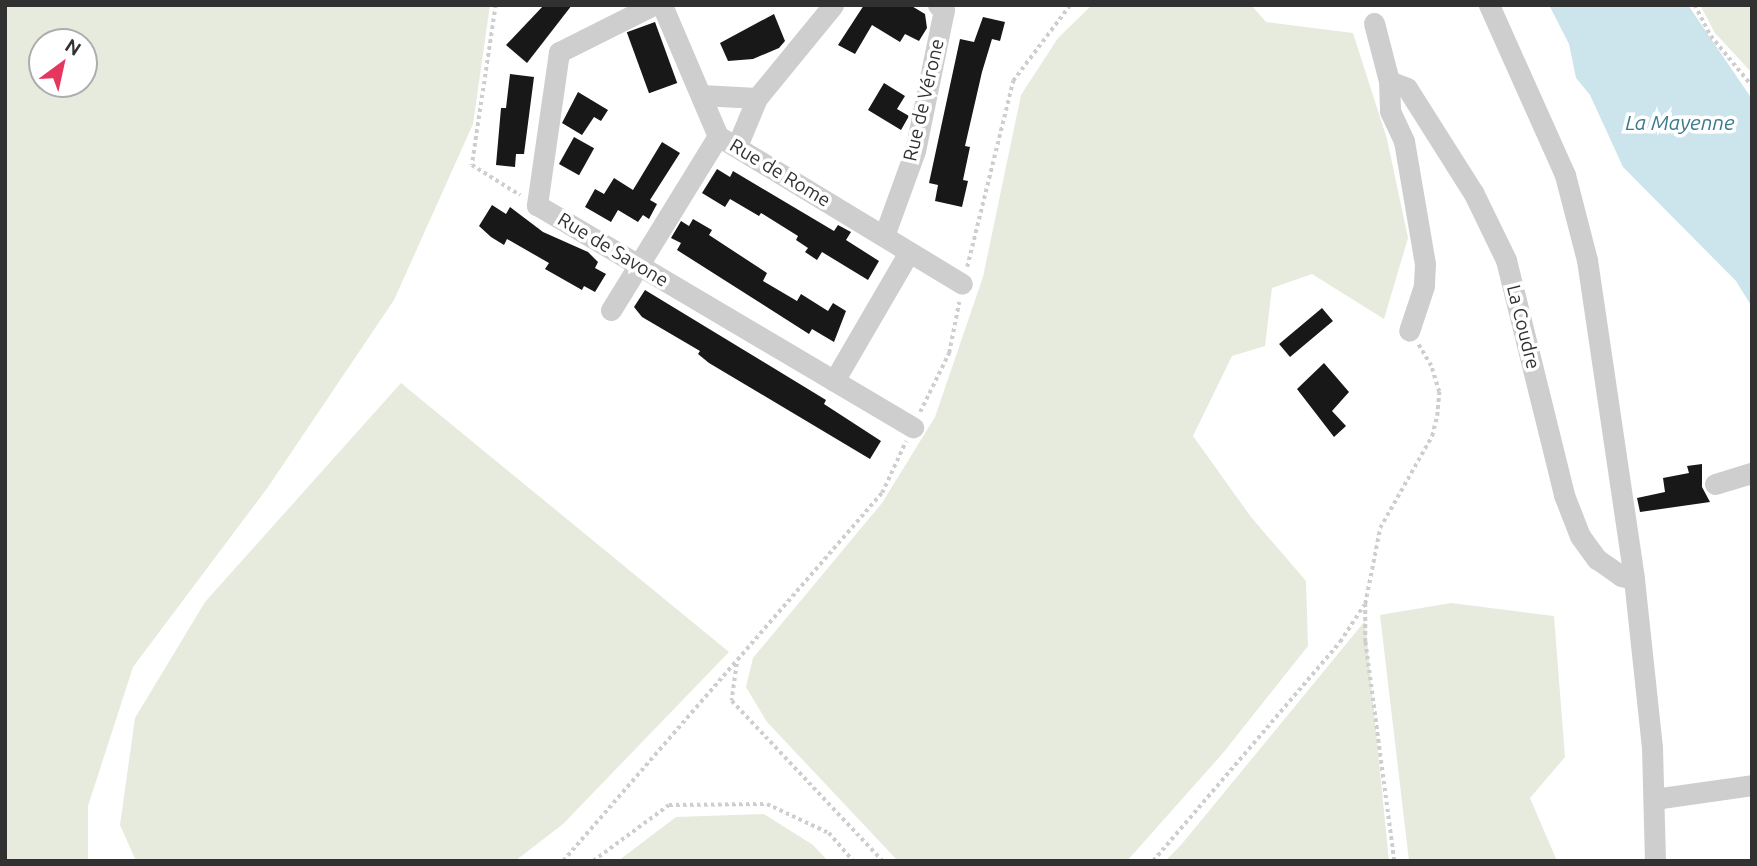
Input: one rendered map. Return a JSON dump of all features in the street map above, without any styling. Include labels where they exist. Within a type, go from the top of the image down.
[{"type":"street","name":"Rue de Savone","points":[[653,5],[559,52],[537,205],[913,427]]},
{"type":"street","name":"Rue de Rome","points":[[662,5],[718,136],[962,284]]},
{"type":"street","points":[[737,146],[757,98],[833,5]]},
{"type":"street","name":"Rue de Vérone","points":[[884,236],[915,151],[944,10],[938,5]]},
{"type":"street","points":[[1489,5],[1565,175],[1587,260],[1634,579],[1654,799],[1655,861]]},
{"type":"street","points":[[1374,23],[1389,81],[1387,95],[1404,141],[1425,264],[1424,286],[1409,331]]},
{"type":"street","name":"La Coudre","points":[[1389,81],[1407,88],[1474,194],[1506,260],[1564,495],[1580,536],[1597,559],[1634,579]]},
{"type":"street","points":[[701,95],[757,98]]},
{"type":"street","points":[[611,310],[718,136]]},
{"type":"street","points":[[834,381],[909,252]]},
{"type":"street","points":[[1715,484],[1752,472]]},
{"type":"street","points":[[1654,799],[1752,785]]},
{"type":"path","points":[[496,5],[472,165],[537,205]]},
{"type":"path","points":[[563,861],[882,493],[948,353],[962,284],[1013,82],[1070,5]]},
{"type":"path","points":[[1695,5],[1711,36],[1752,86]]},
{"type":"path","points":[[1394,861],[1365,642],[1365,604],[1380,528],[1432,436],[1437,416],[1439,391],[1431,366],[1409,331]]},
{"type":"path","points":[[1153,861],[1340,642],[1365,604]]},
{"type":"path","points":[[737,662],[732,701],[883,861]]},
{"type":"path","points":[[593,861],[669,805],[767,804],[829,833],[853,861]]},
{"type":"shaded area","points":[[5,5],[490,5],[473,124],[394,300],[268,487],[133,667],[88,806],[88,861],[5,861]]},
{"type":"shaded area","points":[[1092,5],[1251,5],[1266,22],[1353,33],[1387,139],[1408,238],[1384,319],[1312,274],[1272,288],[1265,346],[1232,356],[1193,436],[1251,517],[1306,581],[1308,646],[1223,753],[1127,861],[898,861],[767,722],[746,687],[753,658],[882,503],[935,417],[983,277],[1021,95],[1058,38]]},
{"type":"shaded area","points":[[1700,5],[1752,5],[1752,73],[1715,33]]},
{"type":"shaded area","points":[[401,383],[729,652],[563,824],[515,861],[136,861],[120,825],[135,718],[205,602]]},
{"type":"shaded area","points":[[1451,603],[1554,616],[1565,757],[1530,798],[1557,861],[1409,861],[1380,615]]},
{"type":"shaded area","points":[[1365,621],[1389,861],[1165,861],[1181,845]]},
{"type":"shaded area","points":[[764,814],[813,845],[828,861],[618,861],[676,817]]},
{"type":"water","name":"La Mayenne","points":[[1549,5],[1688,5],[1752,99],[1752,307],[1736,281],[1623,167],[1590,95],[1576,78],[1569,44]]},
{"type":"building","points":[[544,5],[572,5],[527,63],[506,45]]},
{"type":"building","points":[[864,5],[910,5],[925,14],[927,28],[919,41],[905,34],[900,42],[872,25],[855,54],[838,45]]},
{"type":"building","points":[[774,14],[785,41],[779,48],[753,59],[728,61],[720,43]]},
{"type":"building","points":[[983,17],[1005,22],[1000,41],[992,39],[982,72],[965,146],[970,147],[963,180],[968,181],[962,207],[935,201],[938,185],[929,183],[960,39],[974,42]]},
{"type":"building","points":[[655,22],[677,83],[649,93],[627,32]]},
{"type":"building","points":[[510,74],[534,77],[524,154],[516,154],[515,167],[496,165],[501,108],[506,108]]},
{"type":"building","points":[[884,83],[905,96],[897,109],[909,116],[901,130],[868,110]]},
{"type":"building","points":[[578,92],[608,110],[601,121],[594,117],[582,135],[562,123]]},
{"type":"building","points":[[574,137],[594,148],[579,175],[559,164]]},
{"type":"building","points":[[662,142],[680,153],[650,200],[657,204],[649,219],[643,215],[638,222],[618,210],[611,222],[585,207],[595,189],[604,194],[614,178],[633,190]]},
{"type":"building","points":[[717,169],[730,177],[733,171],[834,231],[838,225],[851,232],[846,240],[879,261],[868,280],[822,252],[817,260],[805,252],[808,248],[796,240],[798,236],[761,213],[759,216],[730,199],[725,207],[702,193]]},
{"type":"building","points":[[492,205],[506,214],[510,207],[543,232],[588,252],[598,262],[595,268],[606,274],[595,292],[584,286],[582,290],[545,269],[549,263],[507,239],[504,245],[491,237],[479,226]]},
{"type":"building","points":[[693,219],[712,230],[709,235],[767,273],[763,281],[797,301],[801,294],[828,311],[833,303],[846,311],[834,342],[812,329],[809,334],[677,250],[681,243],[671,238],[681,221],[689,226]]},
{"type":"building","points":[[645,290],[826,400],[824,404],[881,441],[870,459],[709,363],[698,354],[700,351],[642,317],[634,307]]},
{"type":"building","points":[[1322,308],[1333,321],[1290,357],[1279,344]]},
{"type":"building","points":[[1324,363],[1349,392],[1332,411],[1346,426],[1334,437],[1297,389]]},
{"type":"building","points":[[1702,464],[1702,487],[1710,502],[1640,512],[1637,498],[1665,492],[1663,478],[1689,473],[1687,466]]}]
